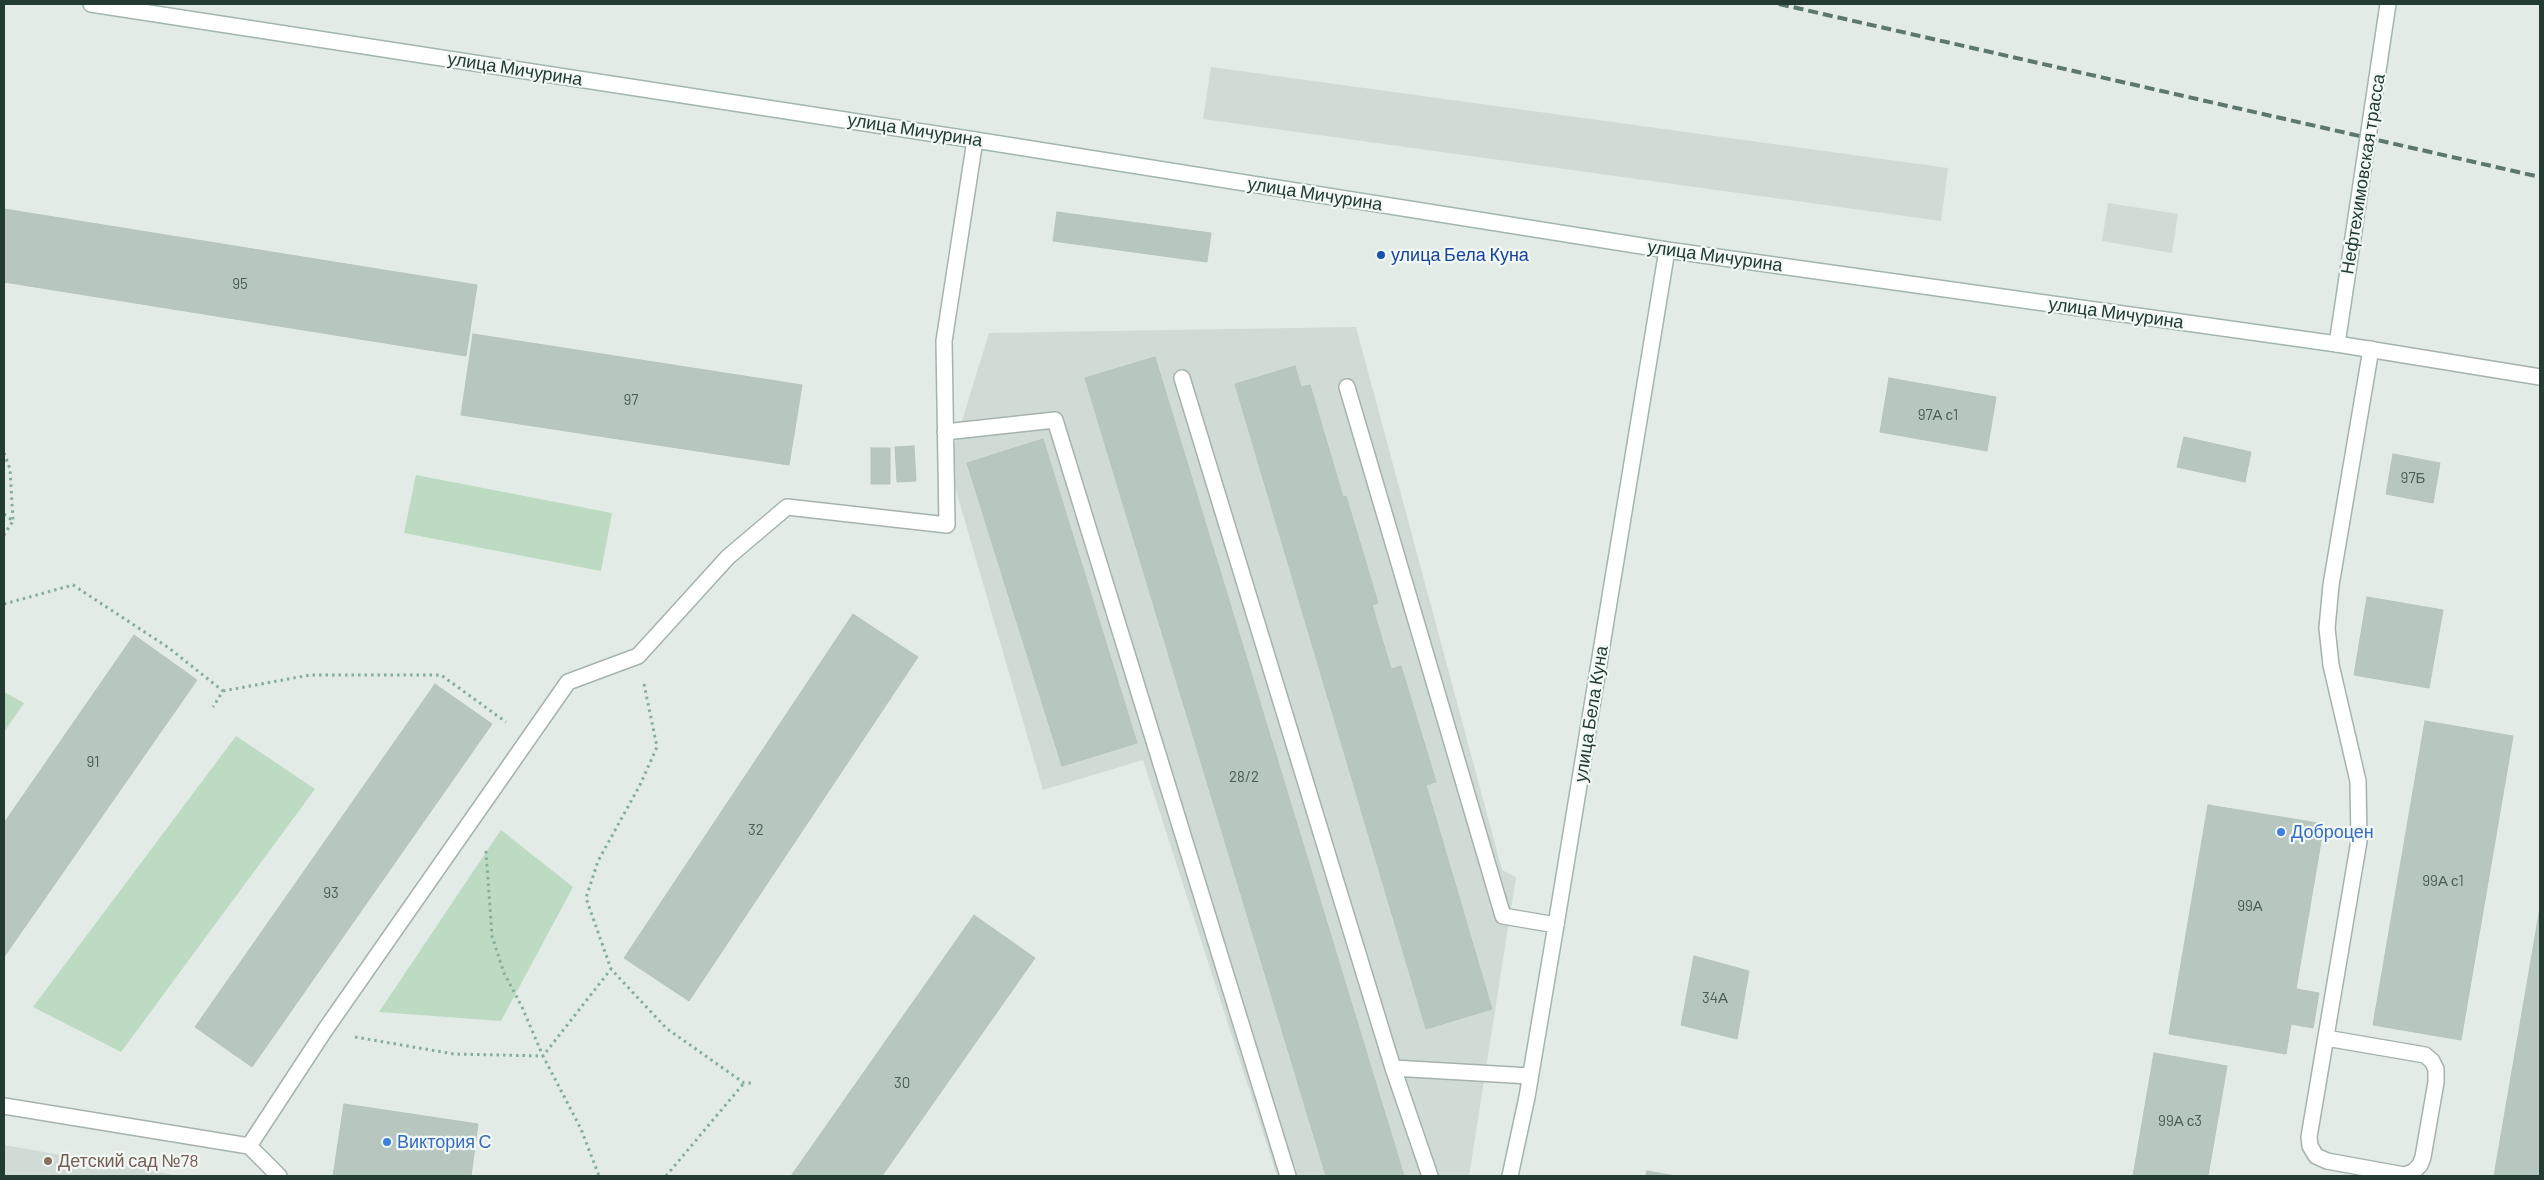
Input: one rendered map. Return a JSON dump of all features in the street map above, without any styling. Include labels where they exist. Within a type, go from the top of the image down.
[{"type":"main road","name":"улица Мичурина","points":[[91,4],[975,140],[1667,250],[2337,344],[2540,377]]},
{"type":"main road","name":"Нефтехимовская трасса","points":[[2337,344],[2388,4]]},
{"type":"main road","points":[[249,1146],[325,1030],[568,682],[638,656],[728,557],[787,507],[947,525],[944,341],[975,140]]},
{"type":"main road","name":"улица Бела Куна","points":[[1510,1176],[1530,1076],[1556,925],[1667,250]]},
{"type":"main road","points":[[2326,1038],[2425,1055],[2432,1061],[2436,1069],[2436,1082],[2420,1165],[2413,1172],[2404,1175],[2327,1161],[2316,1156],[2310,1146],[2309,1137],[2353,880],[2360,814],[2358,780],[2328,646],[2328,604],[2371,349]]},
{"type":"main road","points":[[1182,378],[1393,1068],[1430,1176]]},
{"type":"main road","points":[[1347,387],[1503,916],[1556,925]]},
{"type":"main road","points":[[945,432],[1055,420],[1288,1176]]},
{"type":"main road","points":[[1393,1068],[1530,1076]]},
{"type":"main road","points":[[4,1106],[249,1146],[279,1176]]},
{"type":"path","points":[[4,454],[10,469],[13,521],[4,535]]},
{"type":"path","points":[[4,514],[13,521]]},
{"type":"path","points":[[4,604],[73,585],[170,648],[223,690],[310,675],[441,675],[529,738]]},
{"type":"path","points":[[638,656],[657,746],[640,785],[598,861],[586,898],[611,969],[666,1028],[744,1083],[753,1084]]},
{"type":"path","points":[[213,707],[223,690]]},
{"type":"path","points":[[486,848],[492,936],[504,973],[522,1007],[543,1056],[581,1129],[599,1176]]},
{"type":"path","points":[[543,1056],[611,969]]},
{"type":"path","points":[[325,1030],[368,1040],[454,1054],[543,1056]]},
{"type":"path","points":[[666,1176],[744,1083]]},
{"type":"shaded area","points":[[1211,67],[1948,168],[1941,221],[1203,119]]},
{"type":"shaded area","points":[[2108,203],[2178,214],[2172,253],[2102,241]]},
{"type":"shaded area","points":[[1356,327],[1502,870],[1516,877],[1469,1176],[1277,1176],[1143,760],[1043,790],[953,480],[953,450],[989,333]]},
{"type":"shaded area","name":"Детский сад №78","points":[[4,1145],[180,1176],[4,1176]]},
{"type":"green space","points":[[416,475],[612,513],[601,571],[404,533]]},
{"type":"green space","points":[[4,692],[24,703],[4,732]]},
{"type":"green space","points":[[236,736],[315,789],[121,1052],[33,1007]]},
{"type":"green space","points":[[501,830],[573,887],[501,1021],[379,1012]]},
{"type":"building","points":[[4,209],[477,285],[466,356],[4,282]]},
{"type":"building","points":[[1057,212],[1211,233],[1207,262],[1053,241]]},
{"type":"building","points":[[473,334],[802,385],[789,465],[461,415]]},
{"type":"building","points":[[1155,357],[1404,1176],[1326,1176],[1085,378]]},
{"type":"building","points":[[1295,366],[1301,387],[1310,385],[1343,497],[1346,496],[1378,603],[1372,605],[1391,669],[1401,666],[1436,782],[1426,785],[1492,1009],[1426,1029],[1235,384]]},
{"type":"building","points":[[1889,378],[1996,397],[1987,451],[1880,432]]},
{"type":"building","points":[[2184,437],[2251,452],[2245,482],[2177,467]]},
{"type":"building","points":[[1043,439],[1137,743],[1062,766],[967,463]]},
{"type":"building","points":[[914,446],[916,481],[897,482],[895,447]]},
{"type":"building","points":[[871,448],[890,448],[890,484],[871,484]]},
{"type":"building","points":[[2393,454],[2440,463],[2433,503],[2386,494]]},
{"type":"building","points":[[2367,597],[2443,610],[2429,688],[2354,675]]},
{"type":"building","points":[[853,614],[918,657],[689,1001],[624,958]]},
{"type":"building","points":[[134,635],[197,680],[4,957],[4,823]]},
{"type":"building","points":[[435,684],[492,724],[252,1067],[195,1027]]},
{"type":"building","points":[[2425,721],[2513,736],[2461,1040],[2373,1025]]},
{"type":"building","points":[[2208,805],[2324,824],[2296,989],[2319,993],[2313,1028],[2291,1024],[2286,1054],[2169,1034]]},
{"type":"building","points":[[2540,908],[2540,1176],[2494,1176]]},
{"type":"building","points":[[974,915],[1035,958],[882,1176],[791,1176]]},
{"type":"building","points":[[1694,956],[1749,971],[1737,1039],[1681,1025]]},
{"type":"building","points":[[2154,1053],[2227,1066],[2208,1176],[2133,1176]]},
{"type":"building","points":[[344,1104],[478,1124],[471,1176],[333,1176]]},
{"type":"building","points":[[1647,1171],[1676,1176],[1646,1176]]},
{"type":"railway","points":[[1779,4],[2540,177]]},
{"type":"place","name":"улица Бела Куна","points":[[1381,255]]},
{"type":"place","name":"Доброцен","points":[[2281,832]]},
{"type":"place","name":"Виктория С","points":[[387,1142]]},
{"type":"place","name":"Детский сад №78","points":[[48,1161]]}]
